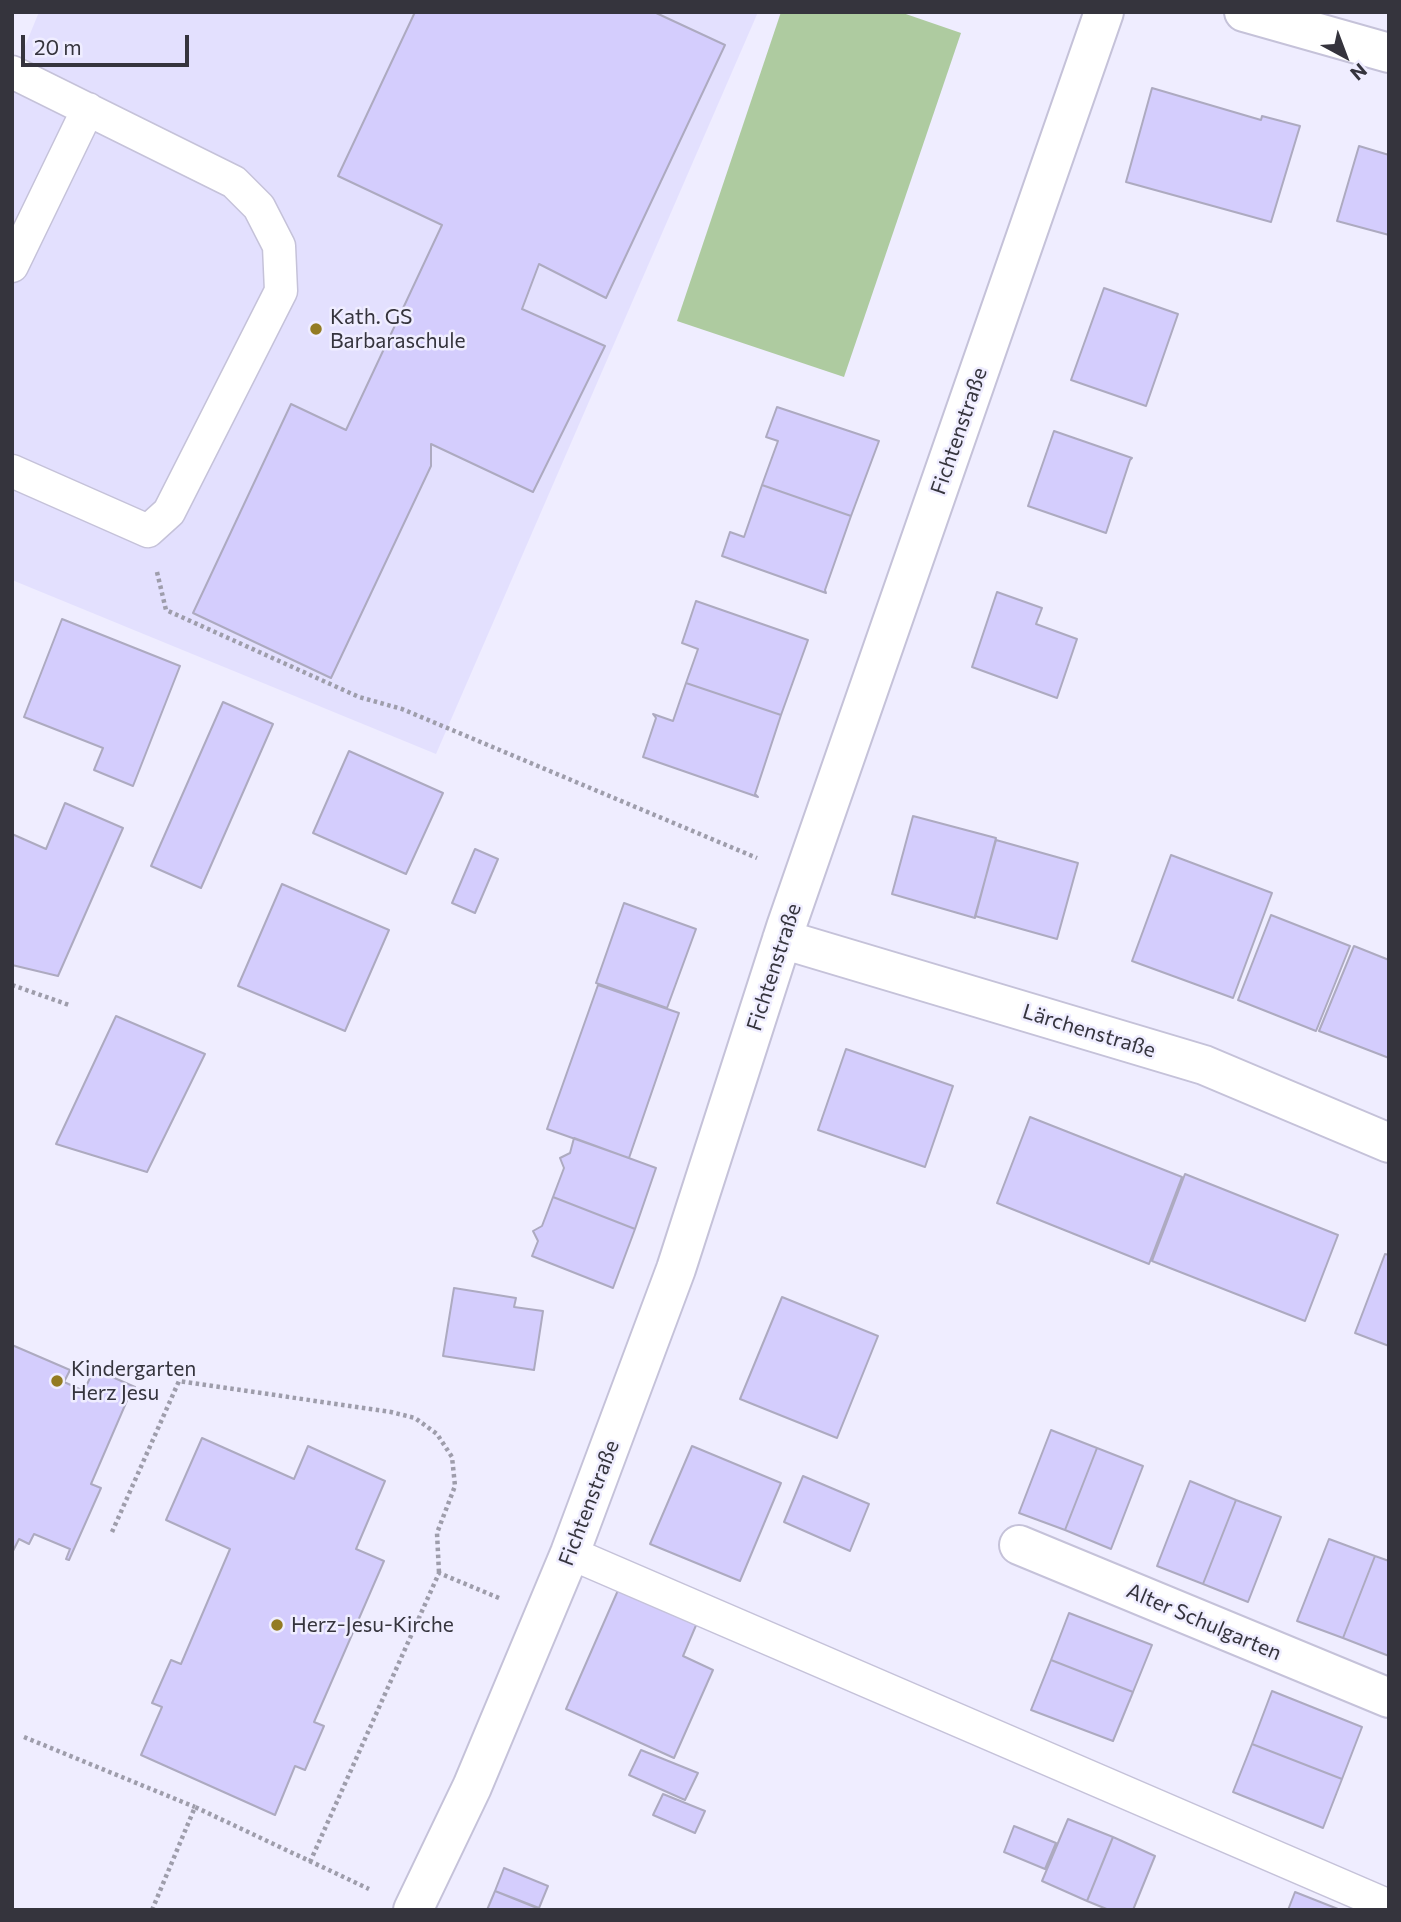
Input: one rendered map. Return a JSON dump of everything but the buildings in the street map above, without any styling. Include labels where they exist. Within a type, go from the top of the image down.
[{"type":"street","name":"Fichtenstraße","points":[[413,1910],[472,1787],[570,1553],[676,1269],[782,939],[1104,12]]},
{"type":"street","points":[[1244,12],[1389,53]]},
{"type":"street","name":"Lärchenstraße","points":[[782,939],[1204,1065],[1389,1143]]},
{"type":"street","name":"Alter Schulgarten","points":[[1019,1545],[1389,1698]]},
{"type":"lane","points":[[12,72],[234,182],[258,207],[279,246],[281,290],[169,512],[148,531],[12,471]]},
{"type":"lane","points":[[12,266],[88,109]]},
{"type":"lane","points":[[570,1553],[1389,1906]]},
{"type":"path","points":[[148,531],[166,610],[359,697],[402,709],[804,877]]},
{"type":"path","points":[[12,985],[69,1005]]},
{"type":"path","points":[[112,1532],[178,1381],[391,1412],[415,1418],[438,1434],[452,1457],[455,1486],[437,1534],[439,1573],[310,1862]]},
{"type":"path","points":[[439,1573],[543,1616]]},
{"type":"path","points":[[24,1737],[195,1807],[379,1894]]},
{"type":"path","points":[[152,1910],[195,1807]]},
{"type":"shaded area","name":"Kath. GS Barbaraschule","points":[[39,12],[758,12],[436,754],[12,580],[12,78]]},
{"type":"green space","points":[[781,12],[900,12],[961,33],[844,377],[677,321]]},
{"type":"place","name":"Kath. GS Barbaraschule","points":[[316,329]]},
{"type":"place","name":"Kindergarten Herz Jesu","points":[[57,1381]]},
{"type":"place","name":"Herz-Jesu-Kirche","points":[[277,1625]]}]
